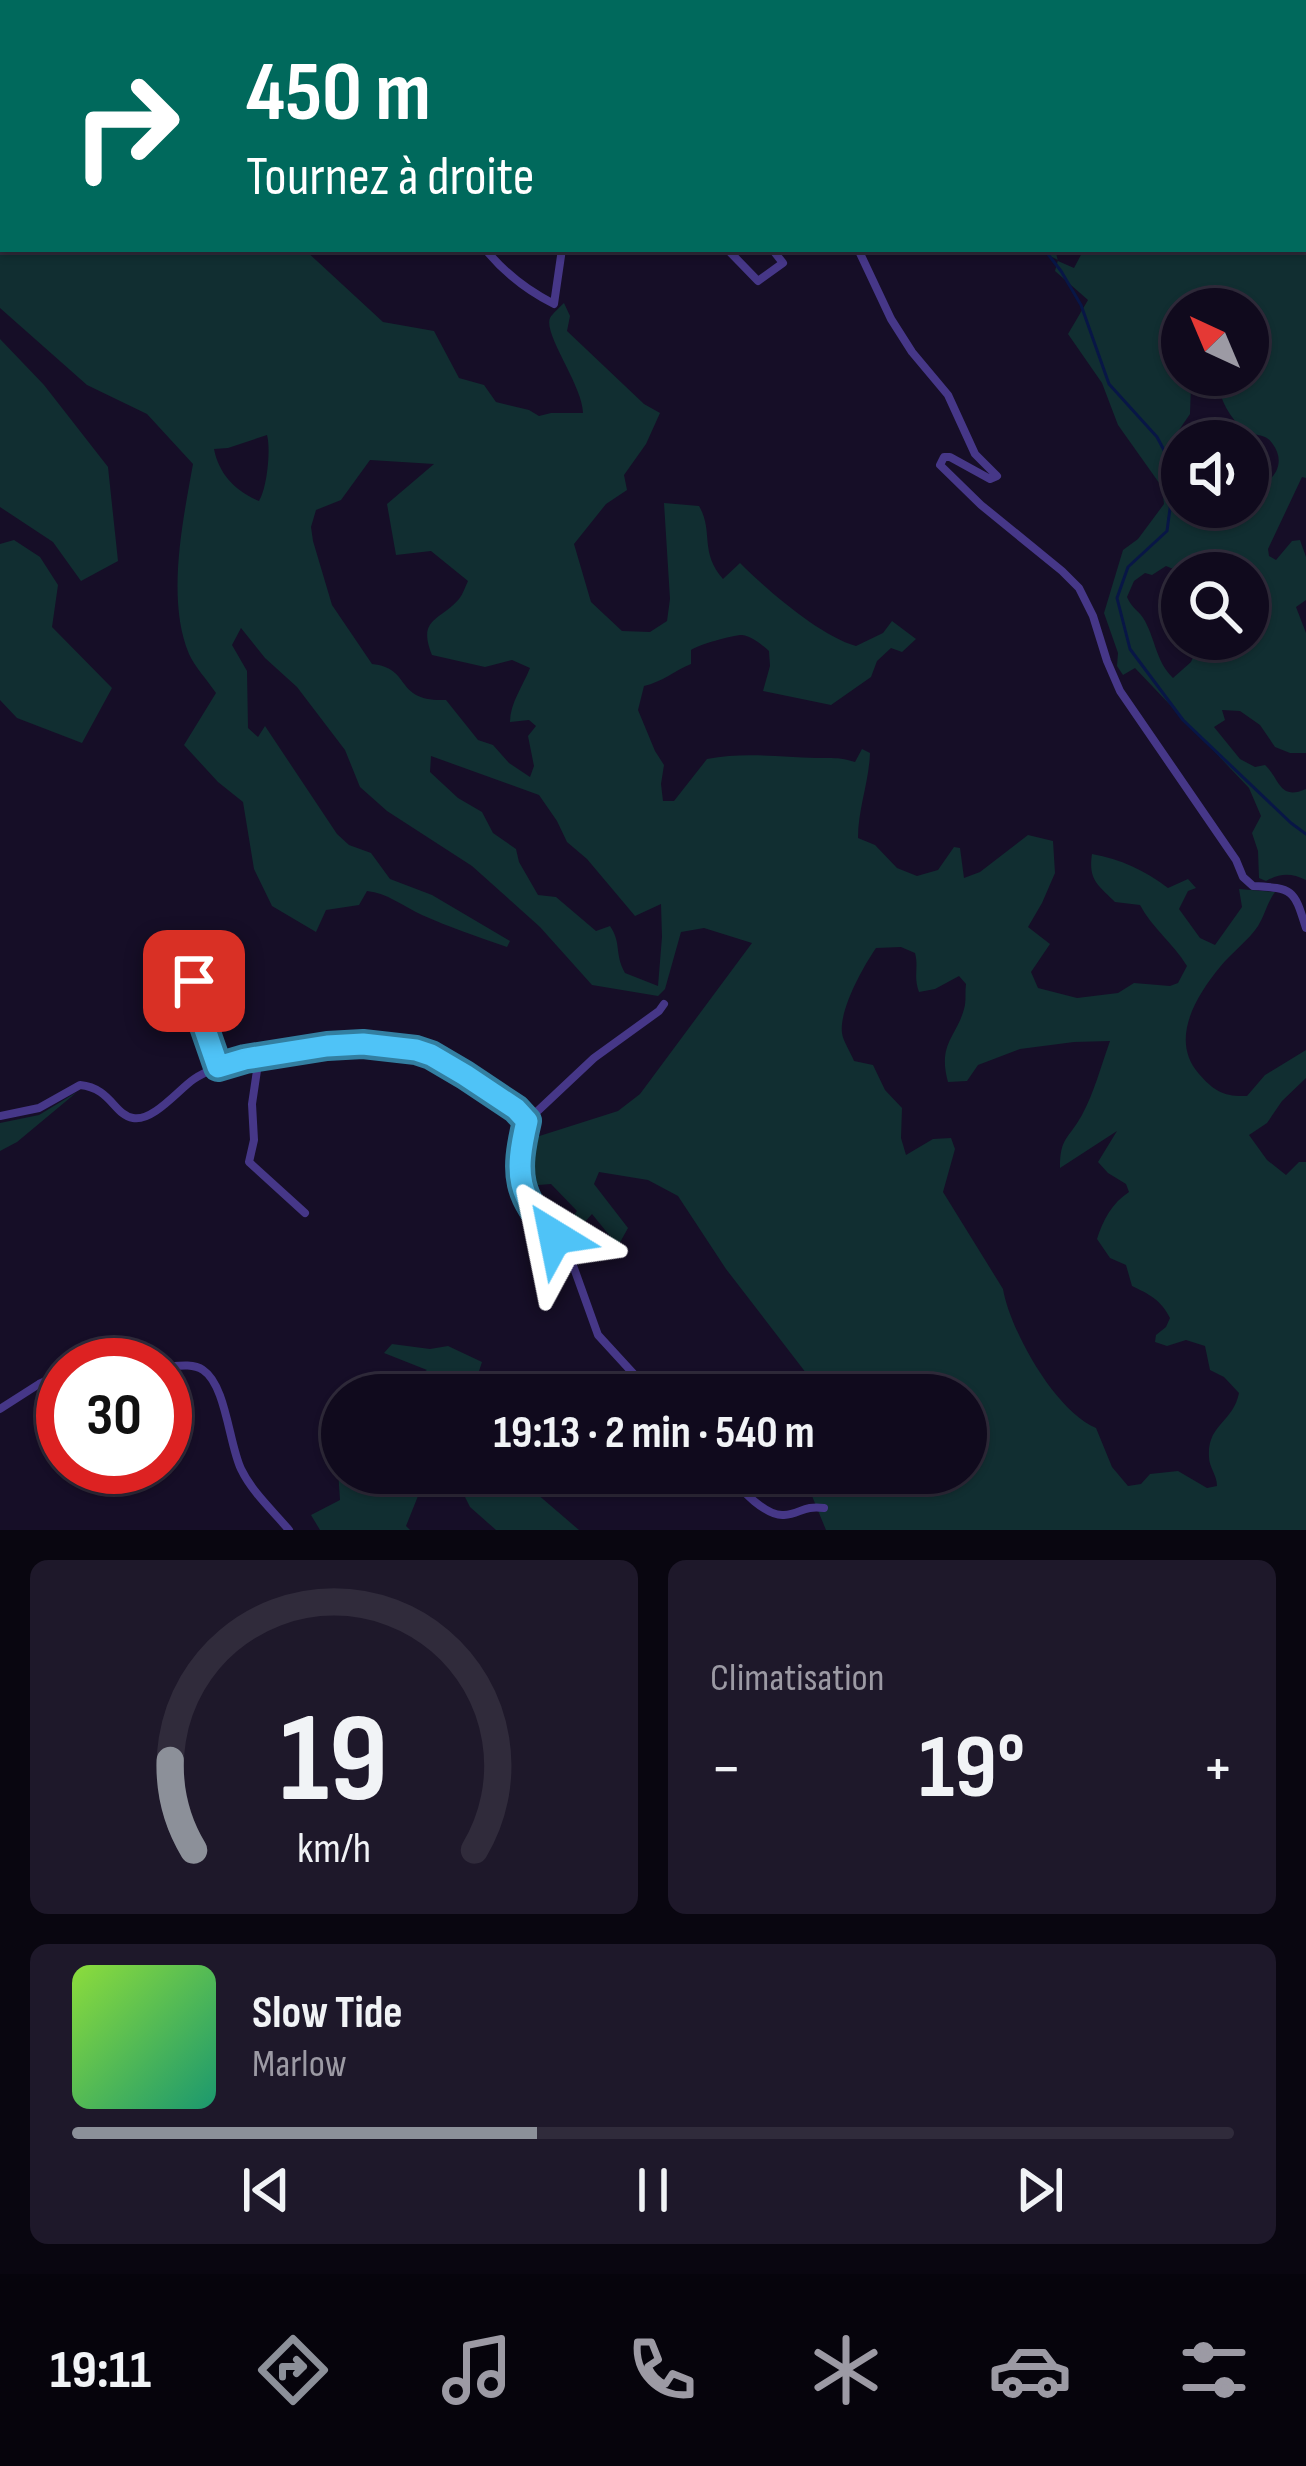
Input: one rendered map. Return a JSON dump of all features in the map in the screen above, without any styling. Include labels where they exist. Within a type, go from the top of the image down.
[{"type":"street","points":[[488,252],[554,304],[562,252]]},
{"type":"street","points":[[730,252],[758,281],[783,263],[774,252]]},
{"type":"street","points":[[859,252],[891,319],[948,395],[975,454],[997,476],[990,479],[950,457],[944,457],[940,465],[1079,588],[1120,691],[1243,877],[1253,886],[1277,887],[1292,895],[1306,928]]},
{"type":"street","points":[[180,934],[218,1067]]},
{"type":"street","points":[[634,1374],[598,1335],[576,1268],[527,1202],[520,1177],[527,1121],[594,1058],[664,1004]]},
{"type":"street","points":[[0,1116],[29,1112],[80,1085],[100,1089],[127,1115],[139,1118],[218,1067],[327,1046],[363,1044],[431,1055],[516,1109],[527,1121]]},
{"type":"street","points":[[195,1078],[211,1049]]},
{"type":"street","points":[[259,1057],[249,1162],[305,1213]]},
{"type":"street","points":[[192,1366],[211,1377],[239,1466],[290,1530]]},
{"type":"street","points":[[0,1409],[36,1386]]},
{"type":"street","points":[[748,1494],[774,1514],[824,1508]]},
{"type":"green space","points":[[0,252],[307,252],[383,322],[434,331],[459,378],[484,385],[496,402],[539,416],[583,413],[549,326],[551,316],[564,303],[570,316],[567,331],[644,404],[660,413],[624,475],[627,490],[606,504],[574,544],[591,602],[622,631],[650,632],[667,621],[664,503],[699,506],[711,559],[723,579],[740,563],[811,622],[856,646],[883,633],[892,621],[916,639],[902,652],[891,648],[877,661],[871,677],[831,705],[763,691],[769,651],[749,637],[731,637],[691,650],[691,664],[644,686],[638,710],[664,765],[663,801],[674,801],[707,759],[762,756],[855,762],[862,749],[870,753],[858,838],[875,845],[897,868],[917,876],[938,870],[954,847],[960,848],[964,878],[980,872],[1028,835],[1053,841],[1055,873],[1028,927],[1050,944],[1031,972],[1038,988],[1077,998],[1118,993],[1134,983],[1170,986],[1178,983],[1187,966],[1140,905],[1115,902],[1099,886],[1093,876],[1092,854],[1132,866],[1168,888],[1188,879],[1196,888],[1188,891],[1179,909],[1200,938],[1215,945],[1242,907],[1239,889],[1275,892],[1250,937],[1202,991],[1189,1019],[1186,1047],[1190,1061],[1210,1085],[1239,1096],[1247,1096],[1265,1075],[1306,1050],[1306,1078],[1267,1123],[1249,1135],[1267,1160],[1286,1175],[1299,1162],[1306,1162],[1306,1530],[826,1530],[812,1494],[987,1494],[987,1374],[807,1374],[726,1269],[678,1196],[648,1180],[599,1172],[594,1184],[628,1228],[618,1246],[592,1214],[565,1244],[560,1235],[577,1211],[551,1184],[526,1186],[530,1139],[618,1111],[640,1094],[752,943],[704,928],[681,932],[665,989],[658,996],[592,985],[540,927],[472,866],[387,811],[360,787],[345,750],[297,687],[241,628],[232,645],[247,671],[248,728],[258,737],[265,726],[337,834],[349,845],[371,853],[390,879],[432,895],[510,941],[507,947],[367,891],[359,905],[326,910],[316,932],[272,906],[254,869],[243,802],[184,745],[216,693],[189,654],[179,609],[179,559],[193,464],[147,414],[87,385],[0,308]],"holes":[[[267,435],[269,450],[259,501],[224,474],[214,449]],[[370,460],[434,464],[387,504],[396,555],[431,551],[468,581],[459,599],[429,627],[432,655],[485,667],[512,660],[530,668],[510,722],[529,720],[536,726],[528,736],[534,766],[530,777],[493,745],[478,740],[446,700],[418,696],[393,672],[372,664],[332,605],[313,541],[316,510],[341,500]],[[431,756],[539,795],[567,842],[635,916],[661,904],[658,986],[625,973],[610,926],[596,931],[556,897],[538,895],[516,849],[493,833],[482,812],[430,772]],[[901,947],[915,953],[919,992],[959,976],[966,984],[962,1016],[945,1058],[948,1082],[967,1081],[978,1065],[1020,1049],[1110,1041],[1086,1107],[1063,1144],[1060,1168],[1117,1131],[1098,1162],[1126,1184],[1129,1192],[1109,1212],[1097,1239],[1110,1258],[1126,1265],[1132,1286],[1154,1298],[1170,1318],[1155,1342],[1167,1346],[1186,1340],[1205,1346],[1210,1370],[1239,1393],[1209,1446],[1217,1486],[1207,1488],[1178,1471],[1150,1474],[1141,1484],[1128,1486],[1112,1467],[1096,1428],[1065,1405],[1037,1368],[1015,1326],[1003,1289],[943,1192],[955,1149],[951,1138],[933,1139],[906,1155],[902,1108],[885,1090],[873,1065],[854,1061],[842,1024],[848,1001],[876,948]]]},
{"type":"green space","points":[[1082,252],[1306,252],[1306,478],[1302,477],[1268,552],[1161,552],[1161,569],[1134,581],[1127,597],[1145,621],[1173,678],[1192,660],[1269,660],[1269,556],[1276,560],[1292,541],[1300,540],[1306,557],[1306,600],[1296,607],[1306,633],[1306,753],[1275,747],[1260,725],[1240,711],[1222,710],[1225,720],[1214,727],[1240,759],[1255,767],[1265,765],[1285,790],[1306,789],[1306,880],[1286,875],[1266,881],[1259,878],[1252,833],[1261,816],[1249,788],[1135,668],[1123,675],[1104,613],[1123,550],[1138,539],[1161,508],[1161,528],[1269,528],[1269,480],[1279,459],[1269,440],[1269,420],[1235,420],[1221,396],[1269,396],[1269,288],[1161,288],[1161,396],[1191,396],[1186,420],[1161,420],[1161,486],[1118,425],[1102,383],[1068,334],[1088,300],[1055,271],[1058,260],[1074,268]]},
{"type":"green space","points":[[0,339],[44,385],[108,467],[118,561],[81,581],[53,542],[0,507]]},
{"type":"green space","points":[[14,540],[40,557],[58,585],[52,627],[112,688],[82,743],[17,718],[0,700],[0,544]]},
{"type":"green space","points":[[77,1092],[0,1151],[0,1123],[39,1115]]},
{"type":"green space","points":[[392,1344],[430,1349],[448,1346],[482,1362],[478,1374],[420,1374],[427,1370],[384,1353]]},
{"type":"green space","points":[[340,1494],[419,1494],[406,1526],[410,1530],[320,1530],[311,1515],[340,1500]]},
{"type":"green space","points":[[464,1494],[537,1494],[579,1530],[496,1530],[470,1507]]},
{"type":"waterway","points":[[1046,252],[1081,305],[1109,384],[1157,437],[1175,471],[1167,531],[1128,567],[1117,598],[1130,649],[1183,720],[1306,834]]},
{"type":"route","points":[[194,981],[218,1067],[327,1046],[363,1044],[416,1050],[516,1109],[527,1121],[522,1192],[555,1237]]}]
